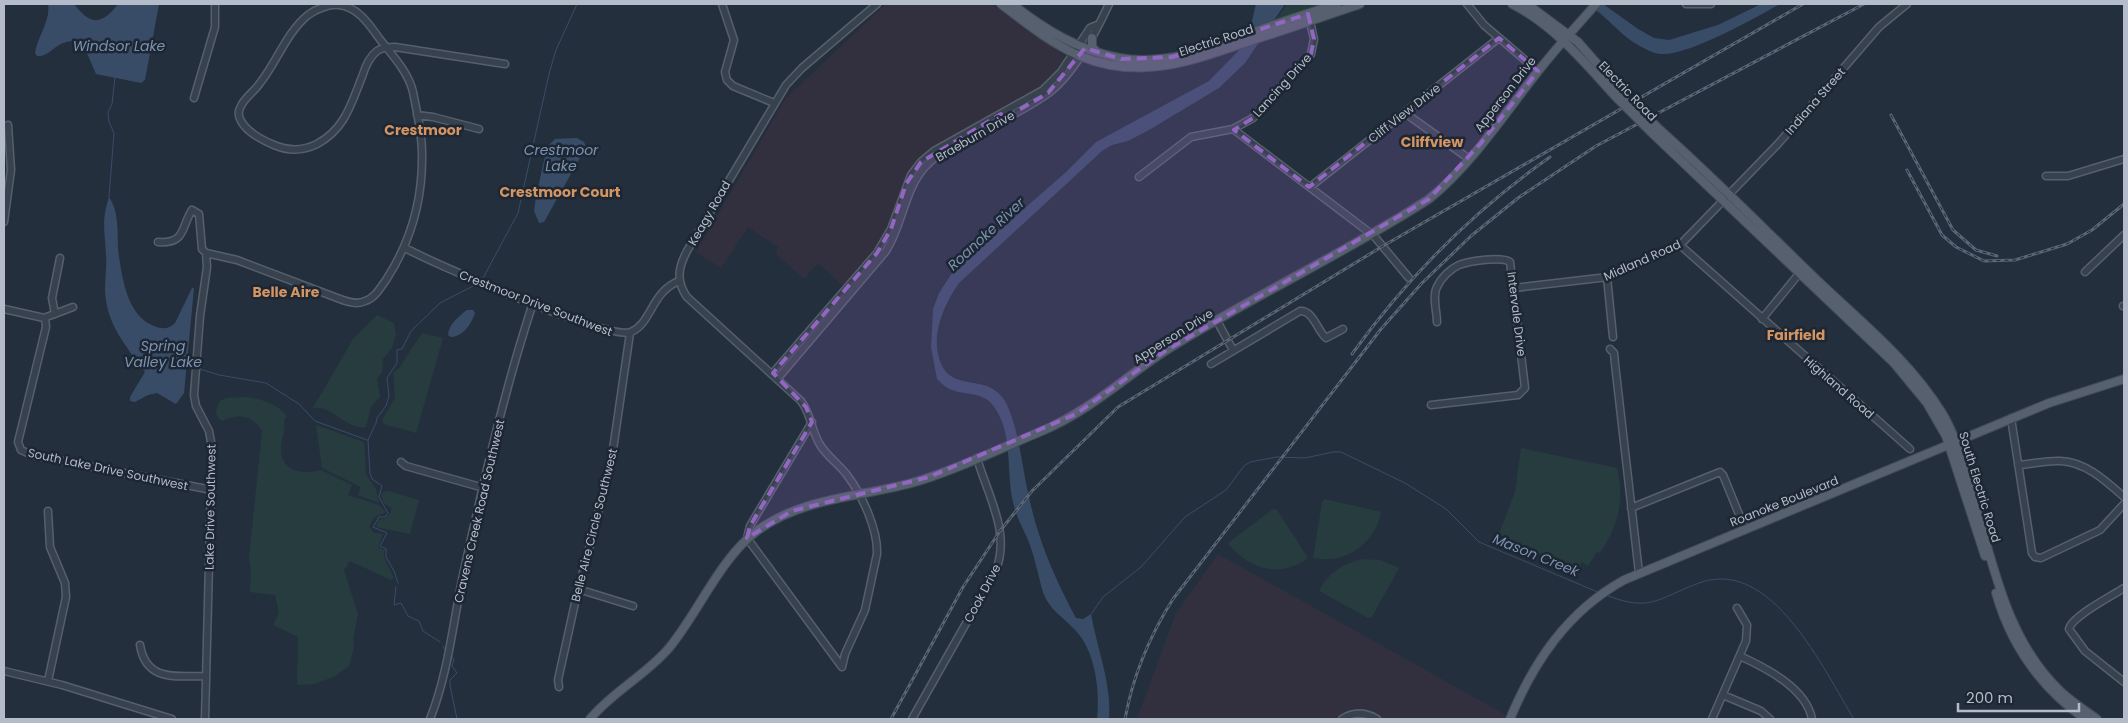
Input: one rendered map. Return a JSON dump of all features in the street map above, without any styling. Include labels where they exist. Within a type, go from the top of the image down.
[{"type":"main road","name":"Electric Road","points":[[1001,4],[1043,36],[1076,54],[1116,66],[1144,68],[1184,63],[1337,4]]},
{"type":"main road","name":"Electric Road","points":[[1012,4],[1050,32],[1097,52],[1121,58],[1148,59],[1221,48]]},
{"type":"main road","name":"Electric Road","points":[[1289,24],[1310,22],[1360,4]]},
{"type":"main road","name":"Electric Road","points":[[1512,4],[1567,38]]},
{"type":"main road","name":"Electric Road","points":[[1527,4],[1567,38],[1618,94],[1724,200]]},
{"type":"main road","name":"Apperson Drive","points":[[590,719],[607,701],[629,685],[668,648],[707,595],[734,553],[747,538],[774,519],[792,511],[916,482],[977,458],[1084,410],[1165,351],[1429,199],[1468,158],[1538,71],[1596,4]]},
{"type":"main road","points":[[1092,38],[1092,47],[1097,52]]},
{"type":"main road","name":"Electric Road","points":[[1656,131],[1730,194]]},
{"type":"main road","name":"South Electric Road","points":[[1730,194],[1908,378],[1934,413],[1953,444],[1981,520],[2002,598],[2013,626],[2033,660],[2051,681],[2066,697],[2097,719]]},
{"type":"main road","name":"South Electric Road","points":[[1724,200],[1802,270]]},
{"type":"main road","name":"Roanoke Boulevard","points":[[1510,719],[1529,678],[1547,648],[1570,621],[1603,592],[1639,573],[1953,444],[2011,418],[2072,395],[2124,379]]},
{"type":"main road","name":"South Electric Road","points":[[1953,444],[2000,608],[2012,636],[2030,667],[2045,685],[2084,719]]},
{"type":"street","points":[[194,98],[214,27],[215,4]]},
{"type":"street","points":[[722,4],[734,40],[725,72],[727,80],[733,86],[774,103]]},
{"type":"street","name":"Keagy Road","points":[[679,281],[680,266],[686,251],[786,85],[802,68],[877,4]]},
{"type":"street","name":"Braeburn Drive","points":[[1082,46],[1092,38],[1109,4]]},
{"type":"street","points":[[1466,4],[1499,38],[1538,71]]},
{"type":"street","points":[[1686,4],[1711,4]]},
{"type":"street","name":"Indiana Street","points":[[1724,200],[1777,145],[1879,27],[1907,4]]},
{"type":"street","points":[[206,253],[226,256],[340,299],[356,303],[366,301],[375,295],[405,248],[413,224],[421,181],[422,148],[417,115],[408,78],[386,48],[359,13],[344,6],[332,5],[308,15],[295,29],[260,84],[243,102],[239,116],[249,130],[264,140],[283,148],[304,149],[322,141],[339,128],[349,111],[368,62],[376,51],[386,48],[399,47],[505,64]]},
{"type":"street","name":"Lancing Drive","points":[[1139,177],[1191,137],[1233,129],[1253,118],[1311,54],[1314,39],[1308,14]]},
{"type":"street","name":"Braeburn Drive","points":[[775,375],[883,244],[906,184],[915,168],[934,151],[1044,92],[1082,46],[1090,28],[1097,25]]},
{"type":"street","name":"Cliff View Drive","points":[[1310,187],[1499,38]]},
{"type":"street","points":[[1405,113],[1468,158]]},
{"type":"street","points":[[417,115],[433,116],[479,129]]},
{"type":"street","points":[[4,222],[11,170],[8,125]]},
{"type":"street","points":[[1233,129],[1376,238],[1409,278]]},
{"type":"street","points":[[2046,176],[2068,176],[2124,159]]},
{"type":"street","name":"Midland Road","points":[[1514,288],[1607,278],[1680,245],[1724,200]]},
{"type":"street","name":"Lake Drive Southwest","points":[[158,242],[168,243],[176,240],[186,227],[192,210],[200,215],[202,249],[206,253],[207,266],[202,296],[194,395],[196,406],[210,435],[212,490],[205,719]]},
{"type":"street","points":[[2085,272],[2124,235]]},
{"type":"street","name":"Highland Road","points":[[1680,245],[1910,449]]},
{"type":"street","name":"Crestmoor Drive Southwest","points":[[405,248],[440,266],[480,282],[601,329],[621,334],[630,332],[643,322],[662,291],[679,281]]},
{"type":"street","points":[[55,314],[52,298],[60,258]]},
{"type":"street","name":"Intervale Drive","points":[[1431,405],[1518,395],[1523,391],[1526,384],[1514,288],[1511,265],[1506,259],[1460,264],[1443,277],[1435,292],[1437,322]]},
{"type":"street","points":[[1762,319],[1802,270]]},
{"type":"street","points":[[1607,278],[1613,338]]},
{"type":"street","points":[[679,281],[684,292],[693,302],[775,375],[806,407],[812,422],[822,448],[847,474],[865,504],[878,546],[877,554],[865,610],[845,654],[842,667],[747,538],[750,526],[812,422]]},
{"type":"street","name":"Cravens Creek Road Southwest","points":[[430,719],[441,687],[463,575],[506,398],[534,303]]},
{"type":"street","points":[[4,309],[45,318],[72,307]]},
{"type":"street","points":[[1211,364],[1300,310],[1305,310],[1310,314],[1326,338],[1343,329]]},
{"type":"street","name":"South Lake Drive Southwest","points":[[45,318],[46,328],[18,442],[21,450],[32,455],[212,490]]},
{"type":"street","points":[[1217,321],[1233,350]]},
{"type":"street","name":"Belle Aire Circle Southwest","points":[[559,686],[558,680],[578,589],[612,463],[630,332]]},
{"type":"street","points":[[1610,349],[1614,353],[1639,573]]},
{"type":"street","points":[[2011,418],[2033,556],[2041,558],[2100,530],[2124,504]]},
{"type":"street","name":"Cook Drive","points":[[912,719],[995,572],[1000,557],[1001,533],[977,458]]},
{"type":"street","points":[[2018,465],[2069,461],[2096,474],[2124,497]]},
{"type":"street","points":[[401,462],[406,466],[484,488]]},
{"type":"street","points":[[1631,508],[1720,472],[1723,475],[1745,528]]},
{"type":"street","points":[[48,511],[50,547],[64,583],[66,598],[48,681]]},
{"type":"street","points":[[2124,588],[2074,621],[2070,626],[2069,632],[2085,651],[2124,682]]},
{"type":"street","points":[[578,589],[633,606]]},
{"type":"street","points":[[1712,719],[1740,656],[1748,630],[1745,620],[1737,608]]},
{"type":"street","points":[[140,644],[145,662],[161,674],[206,676]]},
{"type":"street","points":[[1740,656],[1760,665],[1796,692],[1806,703],[1812,719]]},
{"type":"street","points":[[4,671],[48,681],[172,719]]},
{"type":"street","points":[[1722,695],[1761,711],[1770,719]]},
{"type":"street","points":[[1342,719],[1355,714],[1368,715],[1377,719]]},
{"type":"highlighted area","points":[[1308,14],[1314,39],[1311,54],[1253,118],[1234,130],[1309,187],[1499,38],[1538,71],[1481,143],[1429,199],[1165,351],[1076,414],[929,477],[792,511],[747,538],[750,526],[812,422],[806,407],[773,373],[877,253],[891,229],[906,184],[921,162],[1001,114],[1003,119],[1048,93],[1085,48],[1121,59],[1172,57]]},
{"type":"shaded area","points":[[886,4],[992,4],[1065,56],[1064,63],[1040,89],[926,155],[906,180],[888,232],[877,252],[845,288],[818,263],[804,279],[776,254],[778,247],[748,227],[721,268],[696,252],[786,98]]},
{"type":"shaded area","points":[[1218,554],[1506,715],[1504,719],[1137,719],[1176,613]]},
{"type":"green space","points":[[1287,4],[1327,4],[1274,22]]},
{"type":"green space","points":[[377,315],[394,323],[396,334],[392,348],[383,359],[382,372],[377,379],[380,397],[371,407],[366,427],[359,427],[352,425],[327,410],[313,408],[353,339]]},
{"type":"green space","points":[[422,333],[443,338],[416,433],[384,424],[382,420],[395,397],[393,373],[399,368]]},
{"type":"green space","points":[[245,397],[274,405],[284,412],[287,417],[284,419],[281,449],[282,457],[289,467],[301,472],[321,470],[352,485],[348,495],[379,505],[386,512],[375,517],[369,526],[374,533],[383,534],[378,547],[384,550],[384,557],[394,578],[391,580],[350,561],[344,570],[358,614],[353,639],[354,647],[349,666],[335,676],[315,684],[297,685],[298,637],[273,625],[279,613],[275,595],[250,592],[251,569],[249,558],[262,431],[250,419],[239,416],[222,421],[216,412],[220,401],[226,398]]},
{"type":"green space","points":[[316,425],[364,442],[366,474],[376,489],[379,503],[358,495],[361,487],[322,468]]},
{"type":"green space","points":[[1521,448],[1617,468],[1620,491],[1618,513],[1606,543],[1600,553],[1597,552],[1588,566],[1582,562],[1577,571],[1499,534],[1515,492]]},
{"type":"green space","points":[[388,491],[419,500],[410,534],[376,527],[378,520],[386,518],[391,512],[391,508],[384,503],[381,495],[383,492]]},
{"type":"green space","points":[[1325,499],[1381,512],[1372,534],[1357,550],[1336,558],[1313,558],[1322,502]]},
{"type":"green space","points":[[1273,509],[1277,510],[1308,558],[1287,568],[1265,568],[1255,565],[1236,552],[1228,543]]},
{"type":"green space","points":[[1364,559],[1380,560],[1399,568],[1372,617],[1368,618],[1319,591],[1337,569]]},
{"type":"water","name":"Windsor Lake","points":[[48,4],[74,4],[86,16],[96,20],[107,16],[118,4],[159,4],[145,80],[141,83],[96,74],[86,51],[78,42],[65,42],[42,56],[37,56],[35,53],[36,47],[48,17]]},
{"type":"water","points":[[1256,4],[1285,4],[1245,63],[1219,88],[1149,130],[1102,151],[959,283],[946,305],[938,330],[937,347],[941,363],[947,373],[956,379],[987,386],[997,391],[1010,411],[1037,529],[1048,559],[1076,618],[1083,619],[1091,614],[1106,680],[1109,706],[1109,719],[1097,719],[1097,685],[1089,651],[1077,632],[1048,602],[1042,589],[1030,545],[1015,511],[1011,494],[1006,439],[999,414],[987,399],[977,395],[957,392],[937,379],[931,347],[933,309],[939,293],[954,270],[1065,173],[1096,142],[1209,81],[1242,47],[1249,34]]},
{"type":"water","points":[[1586,4],[1603,4],[1654,38],[1669,40],[1718,25],[1761,4],[1780,4],[1704,43],[1673,53],[1661,54],[1650,51],[1632,41],[1600,13]]},
{"type":"water","name":"Crestmoor Lake","points":[[577,138],[584,142],[586,147],[544,222],[539,223],[534,211],[547,147],[555,139]]},
{"type":"water","name":"Spring Valley Lake","points":[[109,197],[117,219],[119,257],[125,287],[138,315],[154,326],[170,327],[175,323],[192,288],[194,288],[184,393],[176,404],[157,393],[148,395],[135,402],[130,401],[130,397],[145,372],[118,334],[106,302],[104,220]]},
{"type":"water","points":[[467,310],[473,310],[475,313],[466,329],[456,336],[451,337],[448,335],[452,324]]},
{"type":"waterway","points":[[482,280],[518,213],[549,74],[556,50],[577,4]]},
{"type":"waterway","points":[[109,197],[114,133],[109,122],[108,112],[112,104],[115,77]]},
{"type":"waterway","points":[[398,583],[386,557],[386,549],[380,546],[387,533],[373,527],[379,517],[385,517],[388,513],[379,497],[382,486],[372,479],[370,473],[368,440],[377,418],[386,406],[389,396],[387,378],[397,363],[397,350],[402,349],[411,331],[440,303],[477,284]]},
{"type":"waterway","points":[[200,369],[219,375],[266,383],[299,404],[315,421],[367,440]]},
{"type":"waterway","name":"Mason Creek","points":[[1090,616],[1103,597],[1141,567],[1185,517],[1226,490],[1244,466],[1250,462],[1277,457],[1305,458],[1333,452],[1341,452],[1405,483],[1446,509],[1479,542],[1600,593]]},
{"type":"waterway","name":"Mason Creek","points":[[1606,595],[1634,603],[1644,603],[1663,598],[1699,583],[1725,579],[1750,586],[1772,602],[1793,623],[1811,648],[1854,719]]},
{"type":"waterway","points":[[396,587],[394,605],[401,603],[408,616],[419,621],[423,631],[440,642]]},
{"type":"waterway","points":[[443,646],[445,650]]},
{"type":"waterway","points":[[450,655],[454,659],[452,666],[457,673],[450,680],[457,719]]},
{"type":"railway","points":[[891,719],[963,587],[1000,531],[1032,491],[1118,407],[1383,246],[1803,4]]},
{"type":"railway","points":[[1125,719],[1137,672],[1149,642],[1173,599],[1381,329],[1422,283],[1471,236],[1518,198],[1596,146],[1864,4]]},
{"type":"railway","points":[[1891,115],[1953,230],[1976,250],[1997,256]]},
{"type":"railway","points":[[1352,354],[1395,299],[1443,247],[1494,200],[1550,157]]},
{"type":"railway","points":[[1907,170],[1942,235],[1956,247],[1984,261],[2015,260],[2067,244],[2092,230],[2124,204]]},
{"type":"district","name":"Crestmoor","points":[[423,130]]},
{"type":"district","name":"Cliffview","points":[[1432,142]]},
{"type":"district","name":"Crestmoor Court","points":[[560,192]]},
{"type":"district","name":"Belle Aire","points":[[286,292]]},
{"type":"district","name":"Fairfield","points":[[1796,335]]},
{"type":"water label","name":"Roanoke River","points":[[986,234]]}]
